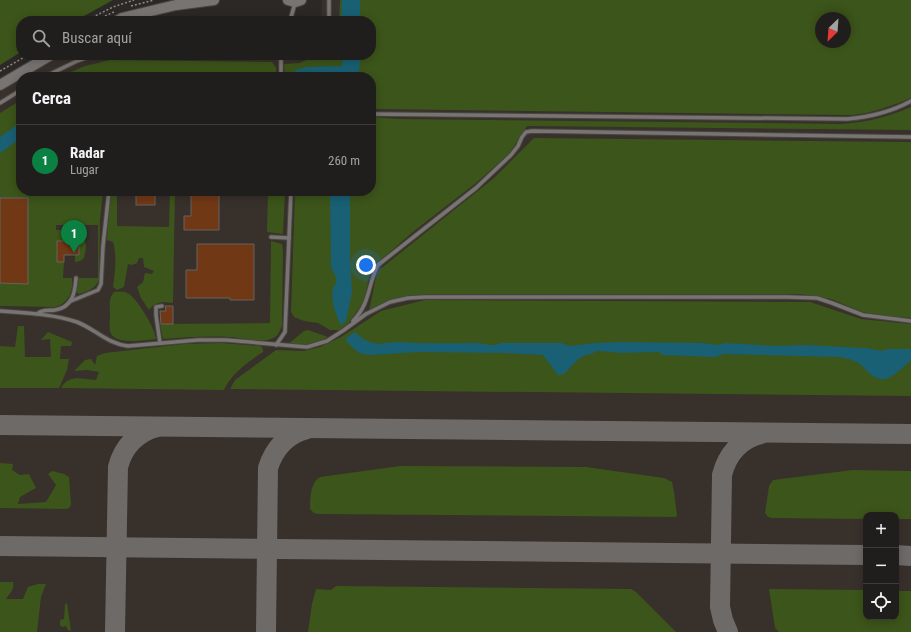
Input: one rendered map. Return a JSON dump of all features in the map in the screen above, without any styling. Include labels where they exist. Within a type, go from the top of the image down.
[{"type":"street","points":[[131,16],[176,6],[214,0]]},
{"type":"street","points":[[22,72],[42,60]]},
{"type":"street","points":[[0,85],[16,76]]},
{"type":"lane","points":[[329,0],[329,16]]},
{"type":"lane","points":[[291,16],[295,1]]},
{"type":"lane","points":[[54,72],[80,60]]},
{"type":"lane","points":[[280,60],[281,72]]},
{"type":"lane","points":[[0,103],[16,93]]},
{"type":"lane","points":[[376,114],[847,119],[879,114],[911,101]]},
{"type":"lane","points":[[344,330],[364,307],[378,265],[492,173],[511,155],[526,132],[911,137]]},
{"type":"lane","points":[[37,314],[41,311],[62,308],[71,301],[98,290],[101,284],[102,246],[107,196]]},
{"type":"lane","points":[[276,345],[285,332],[291,196]]},
{"type":"lane","points":[[270,237],[289,238]]},
{"type":"lane","points":[[71,301],[74,295],[76,278]]},
{"type":"lane","points":[[0,311],[51,316],[80,323],[112,342],[128,346],[198,340],[226,340],[306,347],[327,341],[366,314],[390,302],[408,298],[425,297],[817,298],[863,315],[911,321]]},
{"type":"lane","points":[[160,343],[156,307],[162,306]]},
{"type":"path","points":[[95,16],[112,7],[134,0]]},
{"type":"path","points":[[0,71],[19,60]]},
{"type":"shaded area","points":[[322,0],[911,0],[911,632],[0,632],[0,92],[16,82],[16,196],[376,196],[376,72],[34,72],[55,60],[376,60],[376,16],[321,16]]},
{"type":"green space","points":[[0,0],[113,0],[84,16],[16,16],[16,55],[0,65]]},
{"type":"green space","points":[[340,0],[911,0],[911,98],[875,111],[852,115],[376,109],[376,72],[285,72],[284,64],[300,63],[306,60],[376,60],[376,16],[339,16]]},
{"type":"green space","points":[[110,60],[272,62],[276,68],[276,72],[71,72],[85,66]]},
{"type":"green space","points":[[16,103],[16,196],[102,196],[100,220],[99,280],[93,288],[88,291],[79,294],[75,291],[78,278],[98,278],[98,225],[56,225],[56,230],[73,231],[84,237],[86,247],[84,258],[75,262],[75,255],[79,255],[79,242],[57,242],[57,262],[64,262],[63,278],[72,278],[72,288],[67,300],[55,307],[0,306],[0,113]]},
{"type":"green space","points":[[911,107],[911,130],[527,126],[509,154],[476,183],[414,231],[375,265],[369,278],[364,301],[346,327],[340,330],[330,330],[318,323],[304,321],[294,317],[291,312],[295,196],[376,196],[376,117],[398,119],[842,124],[860,122],[894,114]]},
{"type":"green space","points":[[534,138],[911,142],[911,318],[881,316],[862,312],[831,299],[800,294],[428,294],[397,300],[369,311],[376,277],[379,270],[494,178]]},
{"type":"green space","points":[[110,196],[117,196],[117,226],[169,227],[170,196],[175,196],[173,303],[160,303],[149,310],[141,298],[137,287],[143,282],[145,273],[152,274],[154,271],[144,267],[143,258],[139,258],[137,263],[132,265],[128,264],[124,287],[117,290],[113,287],[115,253],[113,242],[107,240]]},
{"type":"green space","points":[[268,196],[285,196],[283,234],[267,232]]},
{"type":"green space","points":[[271,241],[282,244],[283,250],[282,326],[275,337],[262,341],[231,337],[163,339],[160,324],[270,323]]},
{"type":"green space","points":[[114,292],[126,292],[133,297],[149,322],[156,339],[130,341],[117,339],[112,336],[110,331],[110,303]]},
{"type":"green space","points":[[425,300],[810,302],[861,319],[911,324],[911,396],[230,389],[235,380],[276,350],[304,351],[320,347],[341,337],[381,311]]},
{"type":"green space","points":[[18,326],[24,326],[25,357],[51,357],[50,339],[41,340],[48,332],[72,342],[71,346],[61,346],[60,359],[69,359],[67,370],[59,388],[0,388],[0,346],[15,347]]},
{"type":"green space","points":[[308,330],[328,337],[308,344],[287,345],[304,331]]},
{"type":"green space","points":[[221,343],[261,346],[263,349],[263,352],[246,364],[231,378],[224,390],[61,388],[68,381],[76,378],[96,380],[99,372],[87,370],[74,371],[85,360],[91,359],[95,365],[97,356],[105,353],[184,344]]},
{"type":"green space","points":[[0,463],[13,464],[12,470],[20,475],[29,474],[36,488],[20,497],[18,504],[46,502],[56,485],[48,474],[52,471],[69,477],[70,507],[67,509],[0,508]]},
{"type":"green space","points":[[400,466],[586,467],[664,478],[672,482],[677,515],[676,517],[317,514],[310,509],[312,487],[320,477]]},
{"type":"green space","points":[[853,470],[911,471],[911,519],[899,519],[899,512],[863,512],[863,519],[768,517],[765,513],[769,486],[773,480]]},
{"type":"green space","points":[[0,582],[13,582],[12,590],[6,599],[23,599],[28,587],[38,584],[46,584],[41,597],[37,632],[0,632]]},
{"type":"green space","points":[[336,586],[631,589],[636,592],[676,632],[308,632],[316,589],[331,590]]},
{"type":"green space","points":[[769,589],[863,590],[863,620],[899,620],[899,591],[911,591],[911,632],[779,632],[775,628]]},
{"type":"green space","points":[[67,603],[71,631],[68,630],[66,626],[62,627],[60,625],[60,620],[64,619],[65,604]]},
{"type":"water","points":[[342,0],[360,0],[360,16],[341,16]]},
{"type":"water","points":[[343,60],[360,60],[359,72],[294,72],[307,67],[342,66]]},
{"type":"water","points":[[16,126],[16,142],[0,153],[0,137]]},
{"type":"water","points":[[330,196],[350,196],[350,259],[352,292],[346,321],[341,325],[335,312],[332,297],[333,288],[336,281],[335,275],[331,268]]},
{"type":"water","points":[[355,332],[365,340],[379,344],[397,342],[477,343],[491,345],[501,343],[561,343],[570,346],[619,342],[703,343],[717,345],[726,343],[776,346],[805,345],[865,348],[883,351],[888,349],[911,349],[911,360],[892,376],[881,379],[874,377],[856,362],[840,357],[724,354],[715,357],[663,355],[659,352],[617,353],[613,350],[596,351],[592,354],[583,356],[564,374],[558,375],[543,355],[419,352],[372,355],[362,354],[351,346],[345,339]]},
{"type":"building","points":[[136,196],[155,196],[155,205],[136,205]]},
{"type":"building","points":[[191,196],[219,196],[219,230],[184,230],[184,216],[191,216]]},
{"type":"building","points":[[0,198],[28,198],[28,284],[0,283]]},
{"type":"building","points":[[57,241],[79,241],[79,255],[64,255],[64,262],[57,262]]},
{"type":"building","points":[[197,244],[254,244],[254,300],[230,300],[230,298],[186,298],[186,270],[197,270]]},
{"type":"building","points":[[165,306],[173,306],[173,324],[161,324],[160,311],[166,311]]},
{"type":"waterway","points":[[600,350],[617,351]]},
{"type":"taxiway","points":[[0,425],[911,434]]},
{"type":"taxiway","points":[[115,632],[118,467],[123,453],[132,441],[150,429],[157,427]]},
{"type":"taxiway","points":[[266,632],[268,468],[282,443],[300,431],[307,429]]},
{"type":"taxiway","points":[[728,632],[720,607],[722,475],[727,461],[736,449],[747,440],[761,434]]},
{"type":"taxiway","points":[[0,546],[863,555]]},
{"type":"taxiway","points":[[899,555],[911,556]]},
{"type":"place","name":"Radar","points":[[74,253]]}]
